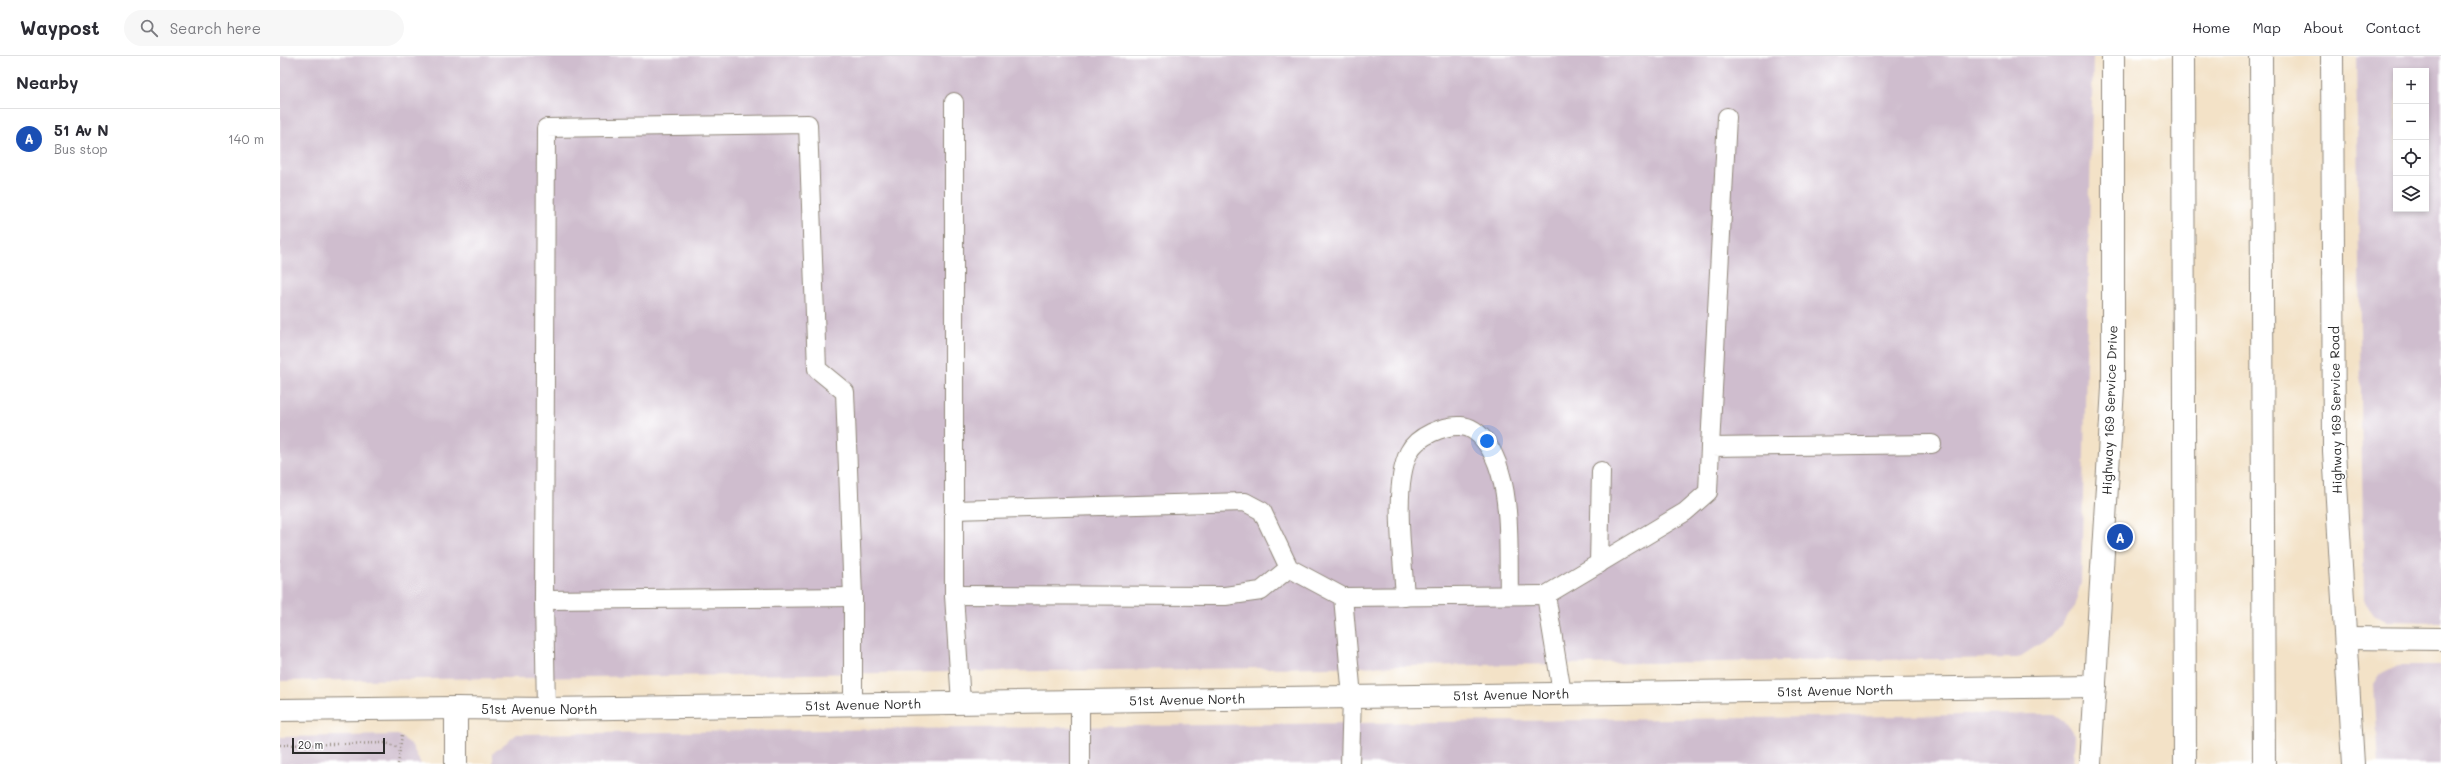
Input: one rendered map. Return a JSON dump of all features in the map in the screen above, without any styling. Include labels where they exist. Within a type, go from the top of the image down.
[{"type":"main road","name":"Highway 169 Service Drive","points":[[2090,764],[2113,388],[2113,56]]},
{"type":"main road","points":[[2183,56],[2185,764]]},
{"type":"main road","points":[[2261,56],[2264,764]]},
{"type":"main road","name":"Highway 169 Service Road","points":[[2332,56],[2334,451],[2353,764]]},
{"type":"main road","points":[[2346,638],[2441,639]]},
{"type":"main road","name":"51st Avenue North","points":[[280,710],[456,708],[546,709],[2095,686]]},
{"type":"main road","points":[[456,708],[456,764]]},
{"type":"lane","points":[[954,102],[954,596],[961,703]]},
{"type":"lane","points":[[954,510],[1245,502],[1262,511],[1289,568],[1343,597],[1546,596],[1685,512],[1708,492],[1727,117]]},
{"type":"lane","points":[[546,709],[544,600],[546,128],[808,124],[817,369],[845,392],[853,596],[853,704]]},
{"type":"lane","points":[[1405,596],[1401,530],[1402,473],[1410,451],[1428,435],[1445,426],[1463,426],[1484,438],[1500,472],[1506,514],[1509,596]]},
{"type":"lane","points":[[1710,447],[1932,444]]},
{"type":"lane","points":[[1599,564],[1601,471]]},
{"type":"lane","points":[[954,596],[1225,596],[1261,591],[1289,568]]},
{"type":"lane","points":[[544,600],[853,596]]},
{"type":"lane","points":[[1546,596],[1562,694]]},
{"type":"lane","points":[[1343,597],[1352,697],[1350,764]]},
{"type":"lane","points":[[1080,701],[1080,764]]},
{"type":"path","points":[[280,744],[386,743],[400,748]]},
{"type":"shaded area","points":[[280,56],[2093,56],[2081,583],[2073,610],[2051,637],[2018,658],[280,681]]},
{"type":"shaded area","points":[[2356,56],[2441,56],[2441,622],[2388,621],[2373,615],[2364,602]]},
{"type":"shaded area","points":[[2398,665],[2441,665],[2441,764],[2379,764],[2374,685],[2382,673]]},
{"type":"shaded area","points":[[2052,714],[2067,724],[2075,736],[2073,764],[493,764],[493,753],[517,734]]},
{"type":"shaded area","points":[[398,735],[411,744],[421,764],[280,764],[280,737]]},
{"type":"place","name":"51 Av N","points":[[2120,537]]}]
